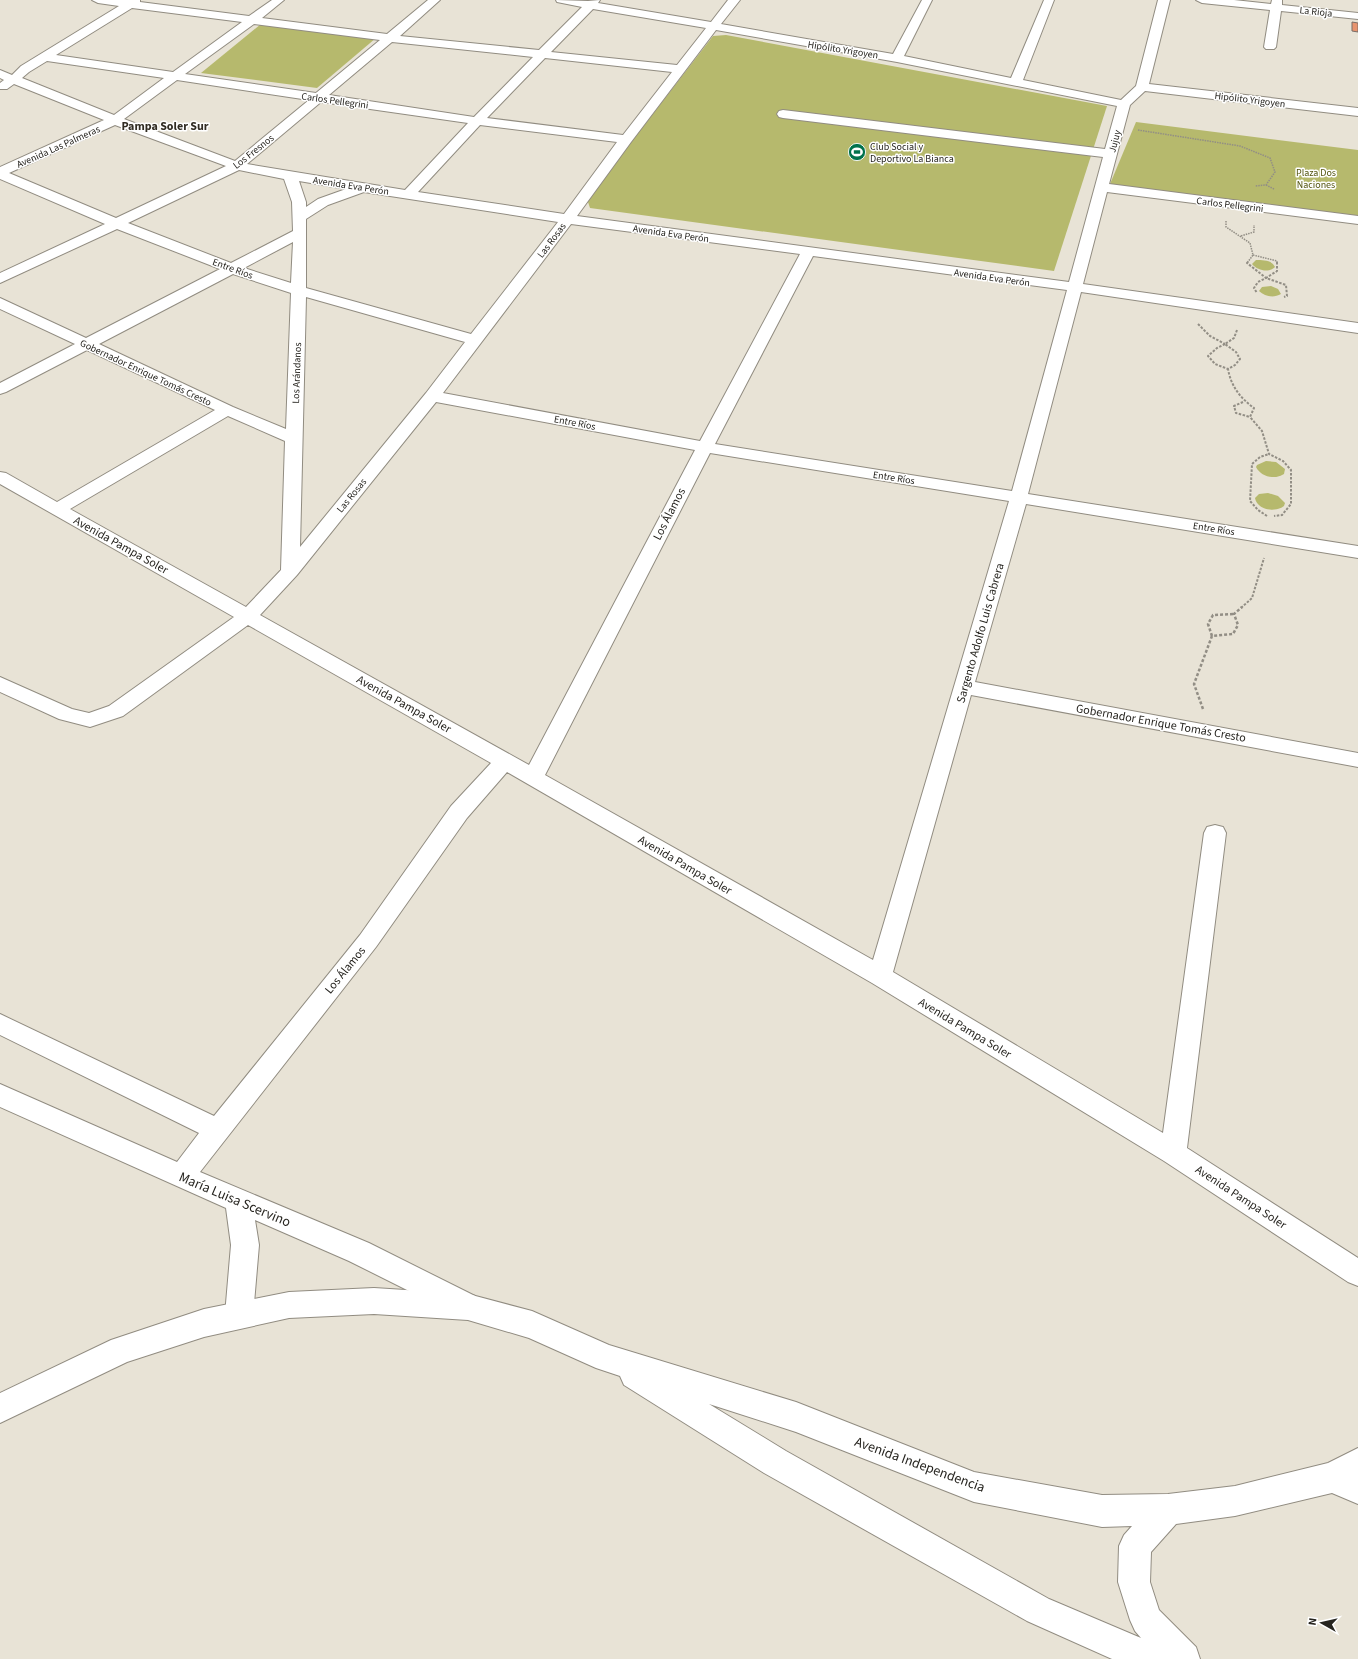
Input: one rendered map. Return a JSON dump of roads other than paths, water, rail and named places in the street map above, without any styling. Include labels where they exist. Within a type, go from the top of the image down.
[{"type":"street","points":[[98,0],[134,2],[390,38],[680,69]]},
{"type":"street","name":"Avenida Las Palmeras","points":[[0,173],[115,120],[279,0]]},
{"type":"street","name":"Los Fresnos","points":[[0,279],[237,166],[435,0]]},
{"type":"street","name":"Hipólito Yrigoyen","points":[[561,0],[592,3],[713,27],[897,58],[1124,104]]},
{"type":"street","name":"Las Rosas","points":[[0,684],[66,714],[90,720],[116,711],[248,616],[290,570],[432,396],[626,139],[734,0]]},
{"type":"street","points":[[897,58],[927,0]]},
{"type":"street","points":[[1016,81],[1050,0]]},
{"type":"street","points":[[1124,104],[1142,87],[1164,0]]},
{"type":"street","name":"La Rioja","points":[[1202,0],[1277,4],[1358,16]]},
{"type":"street","points":[[0,87],[14,79],[26,69],[134,2]]},
{"type":"street","points":[[409,194],[477,121],[592,3]]},
{"type":"street","points":[[1270,47],[1277,4]]},
{"type":"street","name":"Carlos Pellegrini","points":[[46,57],[477,121],[626,139]]},
{"type":"street","name":"Avenida Eva Perón","points":[[0,74],[115,120],[237,166],[290,176],[567,219],[1156,298],[1358,328]]},
{"type":"street","name":"Hipólito Yrigoyen","points":[[1142,87],[1358,112]]},
{"type":"street","name":"Jujuy","points":[[1074,288],[1124,104]]},
{"type":"street","points":[[783,114],[1111,154]]},
{"type":"street","name":"Entre Ríos","points":[[0,173],[118,224],[232,269],[299,290],[474,340]]},
{"type":"street","name":"Los Arándanos","points":[[290,176],[299,202],[300,225],[290,570]]},
{"type":"street","points":[[0,389],[232,269],[300,225],[323,202],[363,187]]},
{"type":"street","name":"Carlos Pellegrini","points":[[1102,187],[1358,220]]},
{"type":"street","name":"Los Álamos","points":[[533,778],[704,447],[808,252]]},
{"type":"street","name":"Sargento Adolfo Luis Cabrera","points":[[880,976],[1019,496],[1074,288]]},
{"type":"street","name":"Gobernador Enrique Tomás Cresto","points":[[0,303],[227,410],[294,439]]},
{"type":"street","name":"Entre Ríos","points":[[432,396],[704,447],[1019,496],[1358,552]]},
{"type":"street","points":[[57,510],[227,410]]},
{"type":"street","name":"Avenida Pampa Soler","points":[[0,477],[505,761],[880,976],[1173,1153],[1358,1273]]},
{"type":"street","name":"Gobernador Enrique Tomás Cresto","points":[[964,687],[1358,760]]},
{"type":"street","name":"Los Álamos","points":[[181,1176],[368,942],[459,812],[505,761]]},
{"type":"street","points":[[1173,1153],[1215,833]]},
{"type":"street","points":[[0,1024],[218,1130]]},
{"type":"street","name":"María Luisa Scervino","points":[[0,1095],[181,1176],[359,1252],[468,1307]]},
{"type":"street","points":[[239,1201],[245,1245],[239,1315]]},
{"type":"street","name":"Avenida Independencia","points":[[0,1408],[121,1350],[204,1323],[289,1305],[374,1301],[468,1307],[532,1325],[606,1358],[796,1417],[974,1487],[1102,1511],[1168,1510],[1235,1501],[1350,1476]]},
{"type":"street","name":"Avenida Independencia","points":[[606,1358],[775,1462],[1038,1610],[1141,1655],[1155,1659]]},
{"type":"street","points":[[1168,1510],[1135,1546],[1134,1582],[1146,1620],[1184,1659]]},
{"type":"place","name":"Club Social y Deportivo La Bianca","points":[[857,152]]},
{"type":"district","name":"Pampa Soler Sur","points":[[165,126]]},
{"type":"park label","name":"Plaza Dos Naciones","points":[[1316,178]]}]
